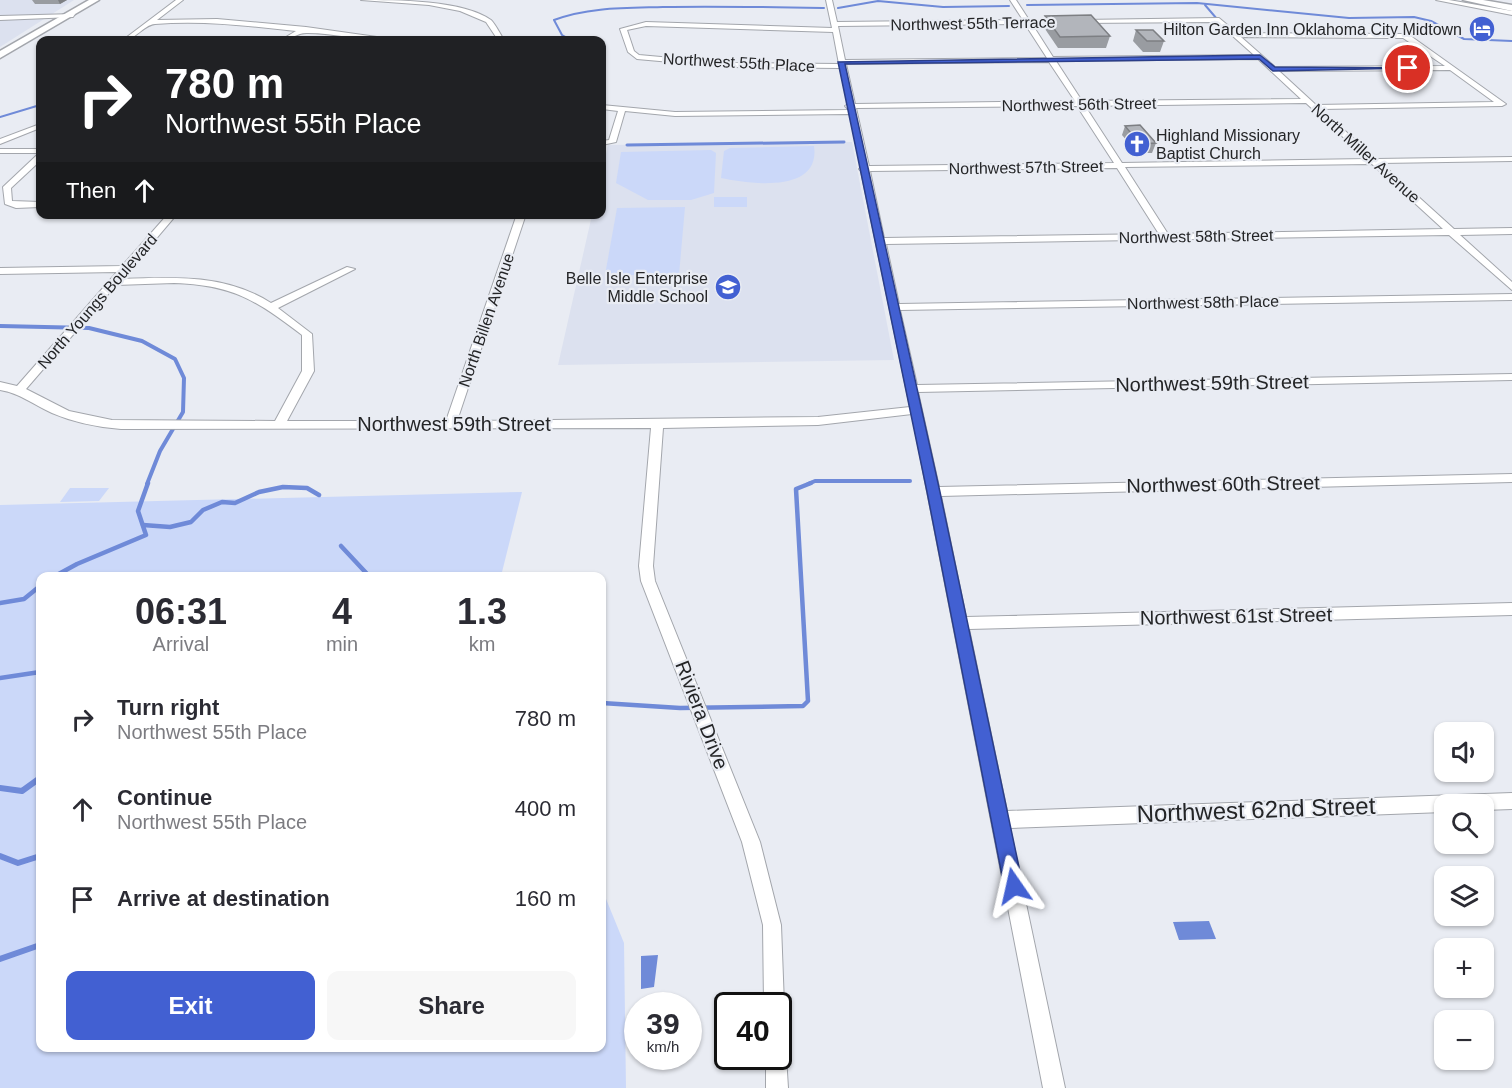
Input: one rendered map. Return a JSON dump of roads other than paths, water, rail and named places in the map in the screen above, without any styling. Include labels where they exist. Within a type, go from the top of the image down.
[{"type":"highway","points":[[1468,0],[1512,8]]},
{"type":"main road","points":[[0,53],[82,0]]},
{"type":"main road","points":[[0,53],[73,15],[95,0]]},
{"type":"street","points":[[132,36],[180,0]]},
{"type":"street","points":[[364,0],[437,5],[470,11],[489,22],[498,36]]},
{"type":"street","points":[[1439,0],[1512,13]]},
{"type":"street","points":[[1015,4],[1122,165],[1165,236]]},
{"type":"street","points":[[830,6],[850,109],[934,492],[1054,1088]]},
{"type":"street","points":[[0,18],[73,15]]},
{"type":"street","points":[[29,18],[36,22],[34,29]]},
{"type":"street","name":"Northwest 55th Terrace","points":[[637,57],[631,52],[623,29],[645,24],[835,27],[1219,20]]},
{"type":"street","name":"North Miller Avenue","points":[[1219,20],[1512,287]]},
{"type":"street","points":[[152,22],[217,21],[363,36]]},
{"type":"street","points":[[292,36],[306,29]]},
{"type":"street","points":[[1236,35],[1394,35],[1410,38],[1453,68]]},
{"type":"street","name":"Northwest 55th Place","points":[[637,57],[737,66],[1260,57]]},
{"type":"street","points":[[1273,69],[1453,68]]},
{"type":"street","name":"Northwest 56th Street","points":[[606,108],[621,111],[675,114],[1080,104],[1499,106],[1502,104],[1501,101],[1453,68]]},
{"type":"street","points":[[606,142],[612,142],[621,111]]},
{"type":"street","points":[[0,142],[36,128]]},
{"type":"street","points":[[0,151],[36,151]]},
{"type":"street","name":"Northwest 57th Street","points":[[863,168],[1512,159]]},
{"type":"street","points":[[36,161],[7,187],[8,202],[16,205],[36,205]]},
{"type":"street","name":"North Youngs Boulevard","points":[[21,388],[82,321],[123,269],[168,219]]},
{"type":"street","name":"North Billen Avenue","points":[[450,425],[520,219]]},
{"type":"street","name":"Northwest 58th Street","points":[[880,241],[1512,231]]},
{"type":"street","points":[[0,271],[123,269]]},
{"type":"street","points":[[271,307],[350,269]]},
{"type":"street","points":[[114,282],[177,281],[233,288],[271,307],[307,334],[308,370],[280,423]]},
{"type":"street","name":"Northwest 58th Place","points":[[893,307],[1512,297]]},
{"type":"street","name":"Northwest 59th Street","points":[[911,389],[1512,377]]},
{"type":"street","name":"Northwest 59th Street","points":[[0,386],[21,388],[48,407],[89,421],[121,425],[280,423],[450,425],[818,420],[915,410]]},
{"type":"street","name":"Riviera Drive","points":[[657,423],[645,566],[648,581],[697,700],[751,842],[772,925],[774,992]]},
{"type":"street","name":"Northwest 60th Street","points":[[934,492],[1512,478]]},
{"type":"street","name":"Northwest 61st Street","points":[[960,623],[1512,609]]},
{"type":"street","name":"Northwest 62nd Street","points":[[1000,820],[1512,801]]},
{"type":"street","points":[[776,1070],[777,1088]]},
{"type":"water","points":[[1209,921],[1216,939],[1179,940],[1173,922]]},
{"type":"water","points":[[658,955],[654,987],[641,989],[641,956]]},
{"type":"waterway","points":[[838,8],[878,1],[943,7],[1009,6]]},
{"type":"waterway","points":[[1027,5],[1197,3],[1349,18],[1414,17],[1431,21],[1464,39],[1512,41]]},
{"type":"waterway","points":[[1205,5],[1217,19]]},
{"type":"waterway","points":[[564,36],[554,20],[594,10],[683,7],[824,8]]},
{"type":"waterway","points":[[0,117],[36,106]]},
{"type":"waterway","points":[[627,145],[844,142]]},
{"type":"waterway","points":[[0,326],[89,328],[142,341],[175,359],[184,378],[183,412],[160,451],[147,484]]},
{"type":"waterway","points":[[808,484],[815,481],[910,481]]},
{"type":"waterway","points":[[62,572],[146,535],[138,511],[148,483]]},
{"type":"waterway","points":[[606,703],[680,708],[803,706],[808,701],[796,489],[811,483]]},
{"type":"waterway","points":[[143,525],[170,527],[191,522],[203,510],[222,502],[235,503],[259,492],[283,487],[307,488],[319,495]]},
{"type":"waterway","points":[[341,546],[365,572]]},
{"type":"waterway","points":[[0,603],[24,599],[36,589]]},
{"type":"waterway","points":[[0,678],[36,673]]},
{"type":"waterway","points":[[0,788],[22,791],[36,781]]},
{"type":"waterway","points":[[0,856],[18,863],[36,857]]},
{"type":"waterway","points":[[0,959],[36,946]]},
{"type":"place","name":"Hilton Garden Inn Oklahoma City Midtown","points":[[1482,29]]},
{"type":"place","name":"Highland Missionary Baptist Church","points":[[1137,144]]},
{"type":"place","name":"Belle Isle Enterprise Middle School","points":[[728,287]]}]
